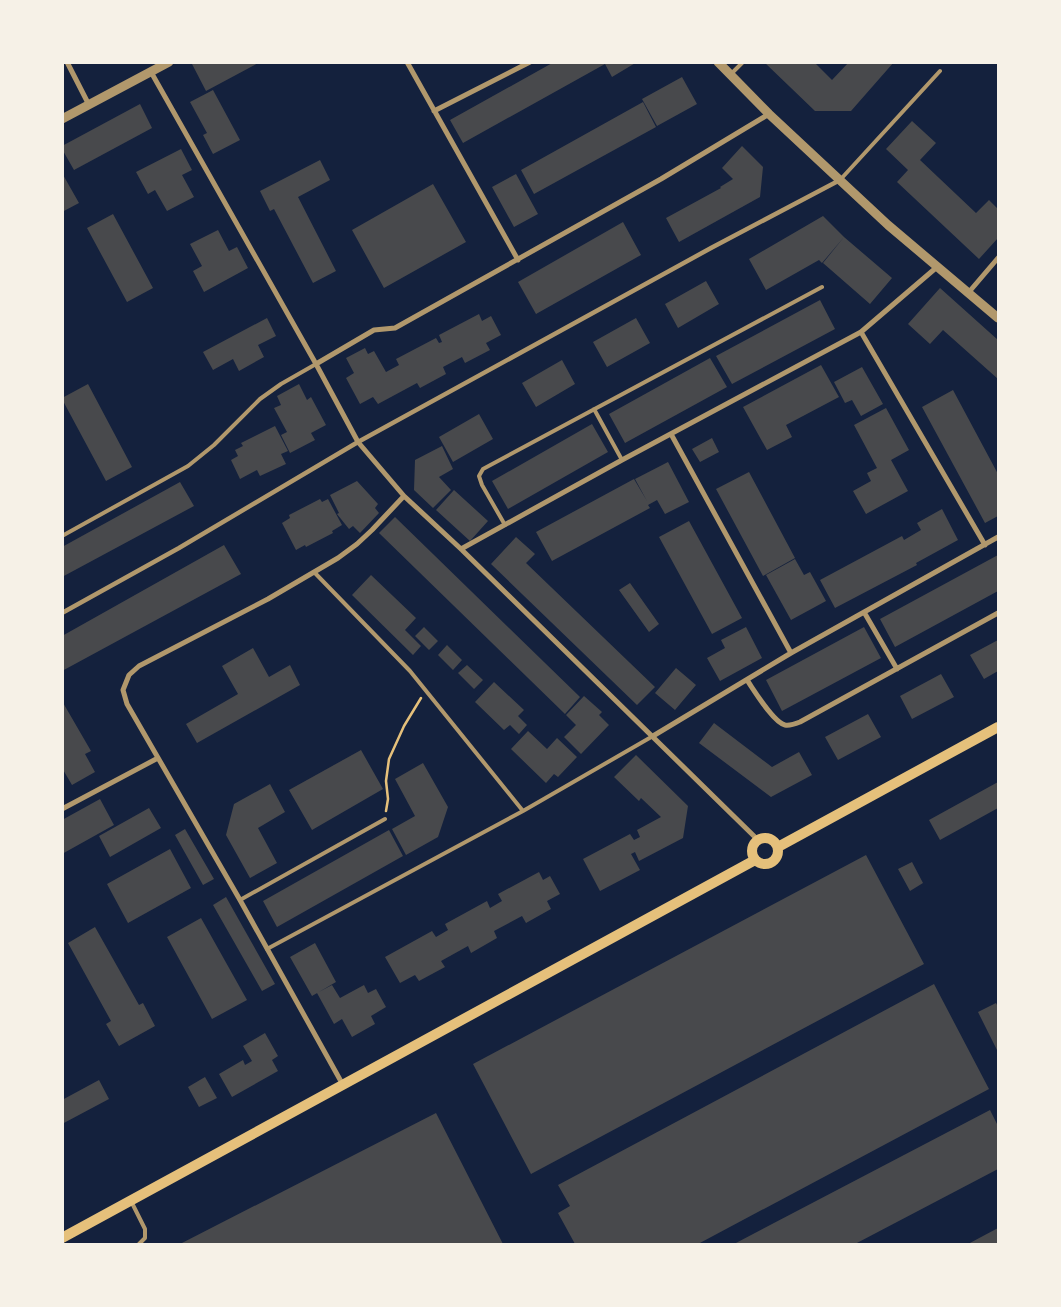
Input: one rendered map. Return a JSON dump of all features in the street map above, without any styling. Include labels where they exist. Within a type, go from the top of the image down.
[{"type":"main road","points":[[778,847],[998,727]]},
{"type":"main road","points":[[762,838],[773,840],[778,847],[777,856],[772,863],[762,864],[755,860],[752,851],[758,840],[762,838]]},
{"type":"main road","points":[[62,1238],[755,860]]},
{"type":"street","points":[[67,62],[89,105]]},
{"type":"street","points":[[62,119],[169,62]]},
{"type":"street","points":[[407,62],[518,260]]},
{"type":"street","points":[[434,111],[530,62]]},
{"type":"street","points":[[718,62],[770,114],[888,225],[998,318]]},
{"type":"street","points":[[151,72],[358,442],[404,496],[462,549],[758,840]]},
{"type":"street","points":[[316,364],[374,330],[395,328],[661,179],[770,114]]},
{"type":"street","points":[[62,613],[179,548],[358,442],[711,248],[840,180]]},
{"type":"street","points":[[969,292],[998,258]]},
{"type":"street","points":[[462,549],[622,460],[861,332],[937,267]]},
{"type":"street","points":[[861,332],[985,544]]},
{"type":"street","points":[[671,434],[791,654]]},
{"type":"street","points":[[343,1085],[240,900],[127,704],[123,690],[129,675],[139,666],[268,599],[338,558],[372,530],[404,496]]},
{"type":"street","points":[[653,736],[791,654],[998,537]]},
{"type":"street","points":[[864,612],[897,669]]},
{"type":"street","points":[[747,680],[775,720],[788,726],[800,722],[998,613]]},
{"type":"street","points":[[62,809],[158,758]]},
{"type":"lane","points":[[730,75],[742,62]]},
{"type":"lane","points":[[840,180],[940,71]]},
{"type":"lane","points":[[505,525],[482,485],[480,476],[483,469],[822,287]]},
{"type":"lane","points":[[62,536],[188,466],[214,445],[264,396],[280,384],[316,364]]},
{"type":"lane","points":[[594,409],[622,460]]},
{"type":"lane","points":[[314,572],[410,670],[522,811]]},
{"type":"lane","points":[[267,950],[538,803],[653,736]]},
{"type":"lane","points":[[240,900],[385,819]]},
{"type":"lane","points":[[131,1201],[145,1230],[145,1238],[139,1244]]},
{"type":"path","points":[[385,819],[388,799],[386,782],[389,759],[404,726],[426,690]]},
{"type":"building","points":[[195,62],[260,62],[206,91],[192,64]]},
{"type":"building","points":[[554,62],[637,62],[612,77],[605,64],[463,143],[450,120]]},
{"type":"building","points":[[764,62],[814,62],[832,80],[849,62],[894,62],[851,111],[815,111]]},
{"type":"building","points":[[682,77],[697,104],[657,126],[642,99]]},
{"type":"building","points":[[213,90],[240,140],[213,154],[203,135],[207,133],[190,102]]},
{"type":"building","points":[[643,102],[656,127],[534,194],[521,170]]},
{"type":"building","points":[[140,104],[152,128],[74,170],[62,146]]},
{"type":"building","points":[[912,121],[936,143],[920,160],[976,213],[989,200],[998,209],[998,238],[979,259],[897,182],[908,170],[886,149]]},
{"type":"building","points":[[742,146],[763,167],[760,197],[679,242],[666,218],[721,188],[733,179],[722,168]]},
{"type":"building","points":[[181,149],[192,170],[182,175],[194,197],[167,211],[155,190],[148,194],[136,172]]},
{"type":"building","points":[[320,160],[330,180],[298,197],[336,271],[313,283],[274,209],[270,211],[260,191]]},
{"type":"building","points":[[62,173],[79,203],[62,212]]},
{"type":"building","points":[[516,174],[538,214],[514,227],[492,187]]},
{"type":"building","points":[[433,184],[466,242],[384,288],[352,230]]},
{"type":"building","points":[[113,214],[153,288],[127,302],[87,228]]},
{"type":"building","points":[[823,216],[844,237],[822,263],[819,260],[766,290],[749,259]]},
{"type":"building","points":[[623,222],[641,255],[536,314],[518,282]]},
{"type":"building","points":[[218,230],[229,251],[237,247],[248,268],[204,292],[193,271],[202,266],[190,244]]},
{"type":"building","points":[[844,237],[892,278],[870,304],[823,263]]},
{"type":"building","points":[[706,281],[719,304],[678,328],[665,304]]},
{"type":"building","points":[[940,288],[998,340],[998,379],[943,330],[930,344],[908,324]]},
{"type":"building","points":[[820,300],[835,329],[732,384],[716,356]]},
{"type":"building","points":[[479,314],[482,321],[491,316],[501,335],[486,343],[490,350],[465,363],[462,357],[443,367],[446,374],[420,388],[417,383],[378,404],[373,397],[360,404],[346,378],[354,373],[346,358],[365,348],[368,354],[374,351],[386,372],[399,365],[396,359],[436,338],[439,343],[442,342],[439,335]]},
{"type":"building","points":[[267,318],[276,336],[258,345],[264,357],[239,371],[233,359],[213,370],[203,352]]},
{"type":"building","points":[[636,318],[650,343],[607,367],[593,342]]},
{"type":"building","points":[[710,358],[727,387],[625,443],[609,414]]},
{"type":"building","points":[[562,360],[575,384],[536,407],[522,383]]},
{"type":"building","points":[[821,365],[839,397],[786,425],[792,437],[767,450],[743,407]]},
{"type":"building","points":[[862,367],[883,404],[861,416],[852,400],[845,403],[834,382]]},
{"type":"building","points":[[88,384],[132,467],[106,481],[62,399]]},
{"type":"building","points":[[299,384],[307,400],[311,397],[326,425],[311,433],[315,440],[290,453],[281,435],[287,432],[274,408],[281,405],[277,396]]},
{"type":"building","points":[[953,390],[998,474],[998,516],[985,523],[922,407]]},
{"type":"building","points":[[886,408],[909,450],[891,460],[908,491],[866,514],[853,491],[871,481],[867,473],[877,468],[854,425]]},
{"type":"building","points":[[479,414],[493,439],[453,462],[439,437]]},
{"type":"building","points":[[592,424],[608,452],[508,509],[492,481]]},
{"type":"building","points":[[275,426],[288,451],[281,454],[286,464],[260,476],[257,470],[240,479],[231,460],[238,456],[235,450],[243,446],[241,443]]},
{"type":"building","points":[[712,438],[719,452],[700,462],[692,449]]},
{"type":"building","points":[[442,446],[453,469],[439,477],[451,490],[433,508],[414,490],[415,460]]},
{"type":"building","points":[[668,462],[689,502],[665,514],[657,500],[648,505],[650,508],[552,561],[536,532],[634,479],[647,501],[635,479]]},
{"type":"building","points":[[749,472],[795,558],[763,576],[716,489]]},
{"type":"building","points":[[357,481],[378,504],[375,508],[379,513],[360,533],[353,526],[349,529],[337,514],[339,513],[330,495]]},
{"type":"building","points":[[180,482],[194,506],[62,577],[62,547]]},
{"type":"building","points":[[454,490],[488,521],[470,541],[436,510]]},
{"type":"building","points":[[320,499],[322,502],[328,499],[342,525],[332,531],[333,533],[296,550],[282,523],[290,518],[289,515]]},
{"type":"building","points":[[942,509],[958,540],[916,563],[917,565],[835,608],[820,580],[902,536],[904,540],[921,530],[917,523]]},
{"type":"building","points":[[395,517],[580,697],[565,714],[379,533]]},
{"type":"building","points":[[689,521],[742,618],[712,634],[659,537]]},
{"type":"building","points":[[516,537],[535,554],[526,563],[655,687],[637,705],[491,564]]},
{"type":"building","points":[[224,545],[241,574],[62,671],[62,636]]},
{"type":"building","points":[[998,555],[998,591],[895,647],[880,619]]},
{"type":"building","points":[[795,559],[804,575],[810,572],[826,601],[791,620],[766,575]]},
{"type":"building","points":[[371,575],[416,618],[405,630],[421,646],[413,655],[352,595]]},
{"type":"building","points":[[630,583],[659,624],[649,632],[619,590]]},
{"type":"building","points":[[424,627],[438,641],[429,650],[415,636]]},
{"type":"building","points":[[746,627],[762,658],[720,681],[707,658],[725,648],[721,640]]},
{"type":"building","points":[[864,627],[881,658],[782,711],[766,680]]},
{"type":"building","points":[[998,640],[998,671],[984,679],[970,655]]},
{"type":"building","points":[[447,645],[462,660],[453,670],[438,655]]},
{"type":"building","points":[[253,648],[269,677],[290,665],[300,685],[197,743],[186,724],[238,694],[222,666]]},
{"type":"building","points":[[467,665],[483,680],[474,689],[458,673]]},
{"type":"building","points":[[676,668],[696,685],[675,710],[655,693]]},
{"type":"building","points":[[941,674],[954,697],[912,719],[900,696]]},
{"type":"building","points":[[494,682],[524,710],[518,716],[527,725],[519,734],[510,725],[504,730],[475,702]]},
{"type":"building","points":[[584,696],[602,712],[599,715],[609,725],[581,754],[564,737],[576,725],[566,715]]},
{"type":"building","points":[[62,701],[91,751],[85,754],[95,772],[72,785],[62,768]]},
{"type":"building","points":[[868,714],[881,737],[838,760],[825,737]]},
{"type":"building","points":[[714,723],[772,767],[799,752],[812,775],[771,797],[699,743]]},
{"type":"building","points":[[528,731],[547,749],[557,738],[577,757],[558,777],[554,774],[546,783],[511,749]]},
{"type":"building","points":[[361,750],[383,789],[312,830],[289,790]]},
{"type":"building","points":[[636,755],[688,806],[683,838],[639,861],[635,852],[631,854],[640,870],[600,891],[583,859],[630,834],[634,840],[640,837],[637,830],[661,817],[641,798],[639,801],[614,777]]},
{"type":"building","points":[[423,763],[448,807],[438,837],[406,855],[392,829],[415,816],[395,779]]},
{"type":"building","points":[[998,782],[998,808],[940,840],[929,820]]},
{"type":"building","points":[[270,784],[285,812],[258,828],[277,863],[250,878],[226,835],[234,804]]},
{"type":"building","points":[[100,799],[114,825],[62,854],[62,820]]},
{"type":"building","points":[[149,808],[161,828],[110,857],[99,836]]},
{"type":"building","points":[[185,829],[214,879],[203,885],[175,835]]},
{"type":"building","points":[[389,830],[403,856],[277,927],[263,901]]},
{"type":"building","points":[[170,849],[191,888],[128,923],[107,884]]},
{"type":"building","points":[[866,855],[924,964],[531,1174],[473,1064]]},
{"type":"building","points":[[912,862],[923,883],[910,891],[898,869]]},
{"type":"building","points":[[539,872],[543,880],[550,876],[560,894],[547,901],[551,909],[526,923],[522,916],[494,931],[497,938],[471,953],[468,946],[441,961],[445,967],[419,981],[415,975],[400,983],[385,957],[432,931],[436,937],[448,930],[445,924],[487,901],[490,908],[502,901],[498,894]]},
{"type":"building","points":[[226,897],[275,984],[262,991],[213,905]]},
{"type":"building","points":[[201,918],[247,1000],[212,1019],[167,937]]},
{"type":"building","points":[[95,927],[139,1005],[143,1003],[155,1026],[119,1046],[106,1024],[111,1021],[68,943]]},
{"type":"building","points":[[315,943],[336,982],[312,996],[290,957]]},
{"type":"building","points":[[934,984],[989,1089],[698,1244],[575,1244],[558,1213],[570,1206],[558,1185]]},
{"type":"building","points":[[332,985],[340,998],[364,985],[368,993],[376,989],[386,1007],[371,1016],[375,1024],[352,1037],[342,1019],[334,1024],[317,993]]},
{"type":"building","points":[[996,1003],[998,1007],[998,1052],[978,1012]]},
{"type":"building","points":[[265,1033],[278,1056],[272,1060],[278,1071],[232,1097],[219,1074],[243,1060],[245,1065],[252,1061],[243,1046]]},
{"type":"building","points":[[205,1077],[217,1098],[199,1107],[188,1087]]},
{"type":"building","points":[[99,1080],[109,1099],[62,1124],[62,1100]]},
{"type":"building","points":[[990,1110],[998,1126],[998,1169],[855,1244],[734,1244]]},
{"type":"building","points":[[436,1113],[503,1244],[180,1244]]},
{"type":"building","points":[[998,1228],[998,1244],[968,1244]]}]
